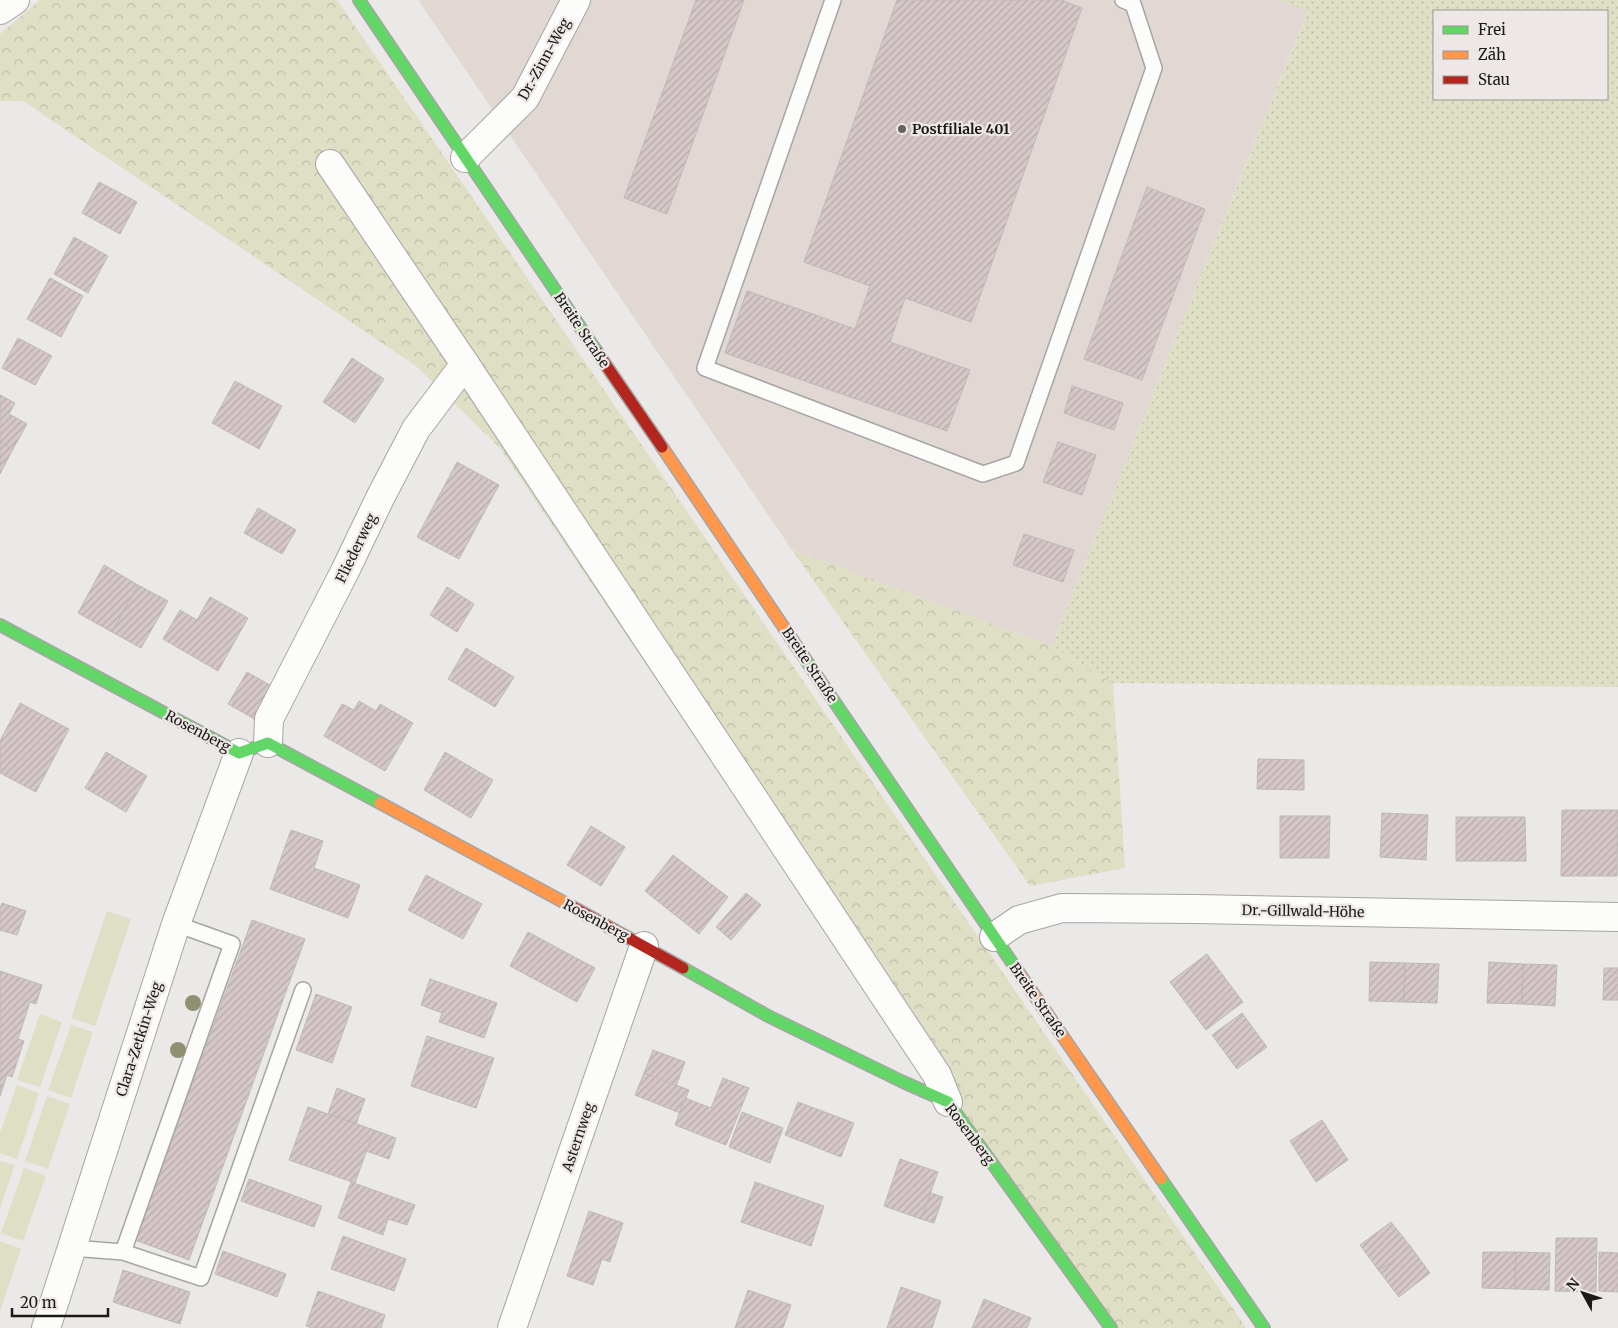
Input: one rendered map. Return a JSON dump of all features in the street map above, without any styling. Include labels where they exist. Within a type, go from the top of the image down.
[{"type":"main road","name":"Breite Straße","points":[[359,0],[994,937],[1264,1328]]},
{"type":"main road","name":"Rosenberg","points":[[0,625],[239,753],[268,743],[644,946],[768,1016],[948,1102],[1111,1328]]},
{"type":"street","points":[[0,10],[14,0]]},
{"type":"street","name":"Dr.-Zinn-Weg","points":[[465,158],[525,98],[576,0]]},
{"type":"street","points":[[330,164],[932,1067],[948,1102]]},
{"type":"street","name":"Fliederweg","points":[[268,743],[269,719],[346,571],[380,498],[416,429],[465,364]]},
{"type":"street","name":"Clara-Zetkin-Weg","points":[[46,1328],[176,924],[239,753]]},
{"type":"street","name":"Dr.-Gillwald-Höhe","points":[[994,937],[1019,920],[1062,908],[1618,917]]},
{"type":"street","name":"Asternweg","points":[[512,1328],[644,946]]},
{"type":"lane","points":[[833,0],[704,368],[983,474],[1016,463],[1154,68],[1133,4],[1123,0]]},
{"type":"lane","points":[[123,1252],[232,944],[176,924]]},
{"type":"lane","points":[[72,1248],[123,1252],[201,1278],[303,990]]},
{"type":"shaded area","points":[[418,0],[1278,0],[1308,10],[1052,646],[792,550]]},
{"type":"green space","points":[[40,0],[337,0],[1246,1328],[1102,1328],[919,1069],[499,447],[416,366],[23,101],[0,101],[0,34]]},
{"type":"green space","points":[[1277,0],[1618,0],[1618,687],[1113,683],[1052,646],[1308,11]]},
{"type":"green space","points":[[792,550],[1052,646],[1113,683],[1125,868],[1030,886]]},
{"type":"green space","points":[[107,911],[131,919],[95,1026],[71,1018]]},
{"type":"green space","points":[[40,1014],[62,1022],[40,1087],[17,1080]]},
{"type":"green space","points":[[71,1025],[93,1032],[71,1098],[48,1090]]},
{"type":"green space","points":[[17,1085],[39,1093],[17,1159],[0,1153],[0,1133]]},
{"type":"green space","points":[[47,1096],[70,1104],[48,1169],[25,1161]]},
{"type":"green space","points":[[0,1161],[15,1165],[0,1208]]},
{"type":"green space","points":[[24,1168],[46,1176],[23,1241],[1,1233]]},
{"type":"green space","points":[[0,1241],[21,1249],[0,1311]]},
{"type":"building","points":[[696,0],[744,0],[667,214],[624,198]]},
{"type":"building","points":[[897,0],[1061,0],[1082,8],[971,322],[905,298],[890,342],[970,370],[947,431],[725,353],[747,291],[855,329],[870,286],[804,262]]},
{"type":"building","points":[[99,182],[137,202],[120,234],[82,213]]},
{"type":"building","points":[[1147,187],[1205,209],[1142,380],[1084,359]]},
{"type":"building","points":[[74,237],[108,256],[88,293],[54,274]]},
{"type":"building","points":[[50,278],[83,296],[61,337],[27,319]]},
{"type":"building","points":[[18,338],[52,356],[35,385],[2,368]]},
{"type":"building","points":[[352,358],[384,379],[355,423],[323,402]]},
{"type":"building","points":[[235,381],[282,406],[259,449],[212,423]]},
{"type":"building","points":[[1072,386],[1123,403],[1114,430],[1064,413]]},
{"type":"building","points":[[0,395],[15,403],[9,414],[27,424],[13,449],[0,442]]},
{"type":"building","points":[[0,442],[13,449],[0,474]]},
{"type":"building","points":[[1058,442],[1096,455],[1082,495],[1043,482]]},
{"type":"building","points":[[457,462],[499,485],[459,559],[417,537]]},
{"type":"building","points":[[258,508],[296,530],[282,554],[244,533]]},
{"type":"building","points":[[1024,534],[1074,550],[1063,582],[1013,565]]},
{"type":"building","points":[[104,565],[138,585],[112,632],[78,613]]},
{"type":"building","points":[[138,585],[168,601],[141,648],[112,632]]},
{"type":"building","points":[[447,587],[474,604],[457,632],[430,615]]},
{"type":"building","points":[[210,597],[248,618],[218,671],[163,639],[180,610],[197,620]]},
{"type":"building","points":[[466,648],[514,677],[495,707],[448,679]]},
{"type":"building","points":[[247,672],[277,689],[258,721],[228,704]]},
{"type":"building","points":[[359,701],[376,711],[380,704],[413,723],[385,771],[324,736],[342,704],[354,710]]},
{"type":"building","points":[[20,703],[69,729],[36,792],[0,773],[0,741]]},
{"type":"building","points":[[106,752],[147,776],[126,812],[85,788]]},
{"type":"building","points":[[445,752],[493,780],[471,818],[424,790]]},
{"type":"building","points":[[1258,759],[1304,760],[1304,790],[1257,789]]},
{"type":"building","points":[[1562,810],[1618,810],[1617,876],[1561,876]]},
{"type":"building","points":[[1382,813],[1428,815],[1426,860],[1380,857]]},
{"type":"building","points":[[1280,816],[1330,816],[1329,858],[1280,858]]},
{"type":"building","points":[[1456,817],[1525,817],[1526,861],[1456,861]]},
{"type":"building","points":[[591,826],[625,847],[601,886],[567,865]]},
{"type":"building","points":[[291,830],[323,841],[314,868],[360,885],[348,918],[270,889]]},
{"type":"building","points":[[673,855],[728,897],[699,934],[645,891]]},
{"type":"building","points":[[426,875],[482,904],[463,939],[408,910]]},
{"type":"building","points":[[746,893],[761,905],[731,940],[716,927]]},
{"type":"building","points":[[2,903],[26,911],[17,935],[0,930],[0,909]]},
{"type":"building","points":[[252,920],[305,939],[189,1260],[135,1240]]},
{"type":"building","points":[[528,932],[595,968],[577,1002],[510,966]]},
{"type":"building","points":[[1207,954],[1243,1002],[1206,1030],[1170,982]]},
{"type":"building","points":[[1370,962],[1405,963],[1404,1002],[1369,1001]]},
{"type":"building","points":[[1489,962],[1523,964],[1522,1004],[1487,1003]]},
{"type":"building","points":[[1405,963],[1439,964],[1437,1003],[1404,1002]]},
{"type":"building","points":[[1523,964],[1557,965],[1555,1006],[1522,1004]]},
{"type":"building","points":[[1604,968],[1618,968],[1618,1000],[1603,1000]]},
{"type":"building","points":[[0,971],[42,985],[36,1004],[30,1002],[18,1039],[24,1041],[12,1077],[7,1075],[0,1096]]},
{"type":"building","points":[[430,979],[497,1003],[484,1038],[439,1022],[442,1013],[421,1005]]},
{"type":"building","points":[[316,994],[352,1007],[332,1063],[296,1050]]},
{"type":"building","points":[[1242,1013],[1267,1047],[1237,1069],[1212,1035]]},
{"type":"building","points":[[427,1036],[494,1058],[476,1108],[411,1086]]},
{"type":"building","points":[[653,1050],[685,1062],[676,1086],[644,1073]]},
{"type":"building","points":[[644,1073],[689,1090],[680,1113],[635,1095]]},
{"type":"building","points":[[723,1078],[749,1088],[726,1145],[675,1125],[685,1098],[711,1108]]},
{"type":"building","points":[[337,1088],[365,1099],[356,1124],[328,1114]]},
{"type":"building","points":[[798,1102],[854,1123],[841,1157],[785,1135]]},
{"type":"building","points":[[308,1107],[374,1130],[355,1183],[289,1160]]},
{"type":"building","points":[[742,1112],[783,1128],[770,1163],[729,1147]]},
{"type":"building","points":[[1322,1120],[1348,1160],[1316,1182],[1290,1141]]},
{"type":"building","points":[[374,1130],[396,1138],[389,1159],[366,1151]]},
{"type":"building","points":[[900,1159],[938,1172],[921,1219],[884,1206]]},
{"type":"building","points":[[249,1179],[322,1206],[314,1227],[241,1201]]},
{"type":"building","points":[[351,1182],[415,1205],[407,1225],[388,1219],[383,1235],[338,1218]]},
{"type":"building","points":[[755,1182],[824,1206],[811,1246],[741,1222]]},
{"type":"building","points":[[931,1193],[943,1197],[934,1223],[921,1219]]},
{"type":"building","points":[[589,1211],[623,1223],[610,1262],[602,1259],[593,1285],[567,1276]]},
{"type":"building","points":[[1391,1222],[1411,1247],[1379,1271],[1360,1245]]},
{"type":"building","points":[[343,1236],[406,1259],[394,1291],[331,1269]]},
{"type":"building","points":[[1556,1238],[1597,1238],[1596,1292],[1555,1291]]},
{"type":"building","points":[[1411,1247],[1430,1273],[1399,1297],[1379,1271]]},
{"type":"building","points":[[223,1251],[286,1274],[277,1297],[215,1274]]},
{"type":"building","points":[[1483,1252],[1516,1252],[1515,1289],[1482,1288]]},
{"type":"building","points":[[1516,1252],[1550,1253],[1549,1290],[1515,1289]]},
{"type":"building","points":[[1599,1252],[1618,1253],[1618,1292],[1599,1291]]},
{"type":"building","points":[[123,1270],[190,1292],[180,1324],[113,1302]]},
{"type":"building","points":[[901,1287],[941,1301],[932,1328],[887,1328]]},
{"type":"building","points":[[748,1290],[791,1305],[783,1328],[735,1328]]},
{"type":"building","points":[[318,1291],[385,1315],[381,1328],[312,1328],[306,1326]]},
{"type":"building","points":[[984,1299],[1031,1318],[1027,1328],[972,1328]]},
{"type":"traffic: fast","points":[[359,0],[597,352]]},
{"type":"traffic: fast","points":[[0,625],[239,753],[268,743],[380,803]]},
{"type":"traffic: fast","points":[[791,638],[1017,970]]},
{"type":"traffic: fast","points":[[683,968],[768,1016],[948,1102],[1111,1328]]},
{"type":"traffic: fast","points":[[1161,1179],[1264,1328]]},
{"type":"traffic: slow","points":[[662,447],[791,638]]},
{"type":"traffic: slow","points":[[380,803],[569,905]]},
{"type":"traffic: slow","points":[[1017,970],[1161,1179]]},
{"type":"traffic: jam","points":[[597,352],[662,447]]},
{"type":"traffic: jam","points":[[569,905],[683,968]]},
{"type":"place","name":"Postfiliale 401","points":[[902,129]]}]
